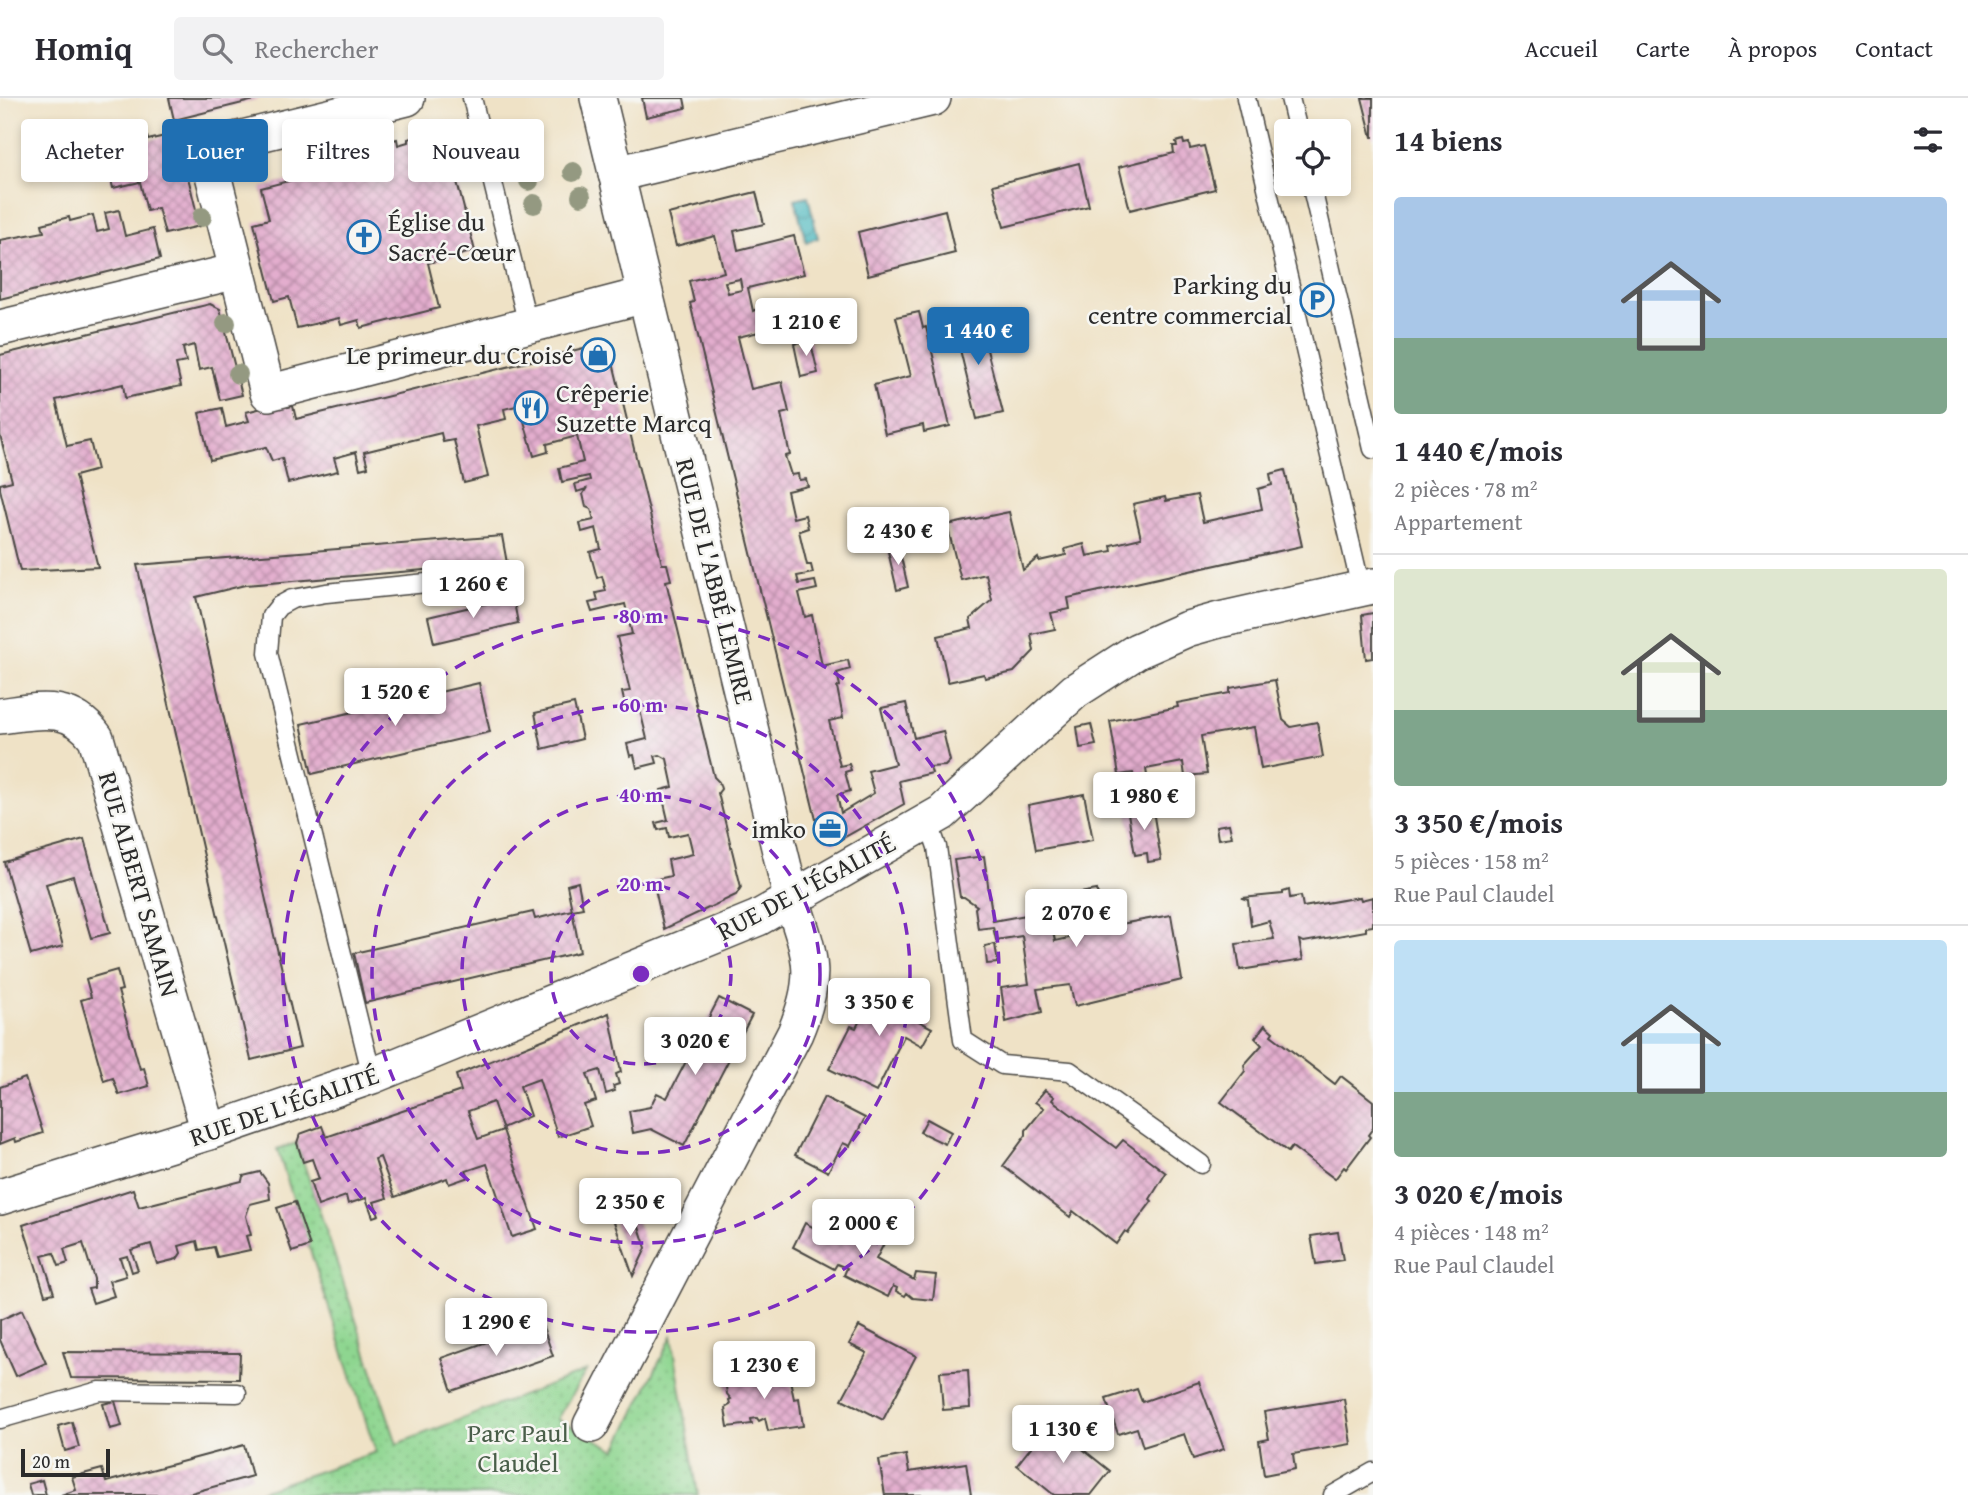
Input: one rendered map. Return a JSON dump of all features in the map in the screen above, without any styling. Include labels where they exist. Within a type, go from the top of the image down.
[{"type":"street","points":[[407,98],[206,147],[268,393],[645,295]]},
{"type":"street","name":"RUE DE L'ABBÉ LEMIRE","points":[[591,1426],[802,1016],[809,991],[811,963],[792,901],[598,98]]},
{"type":"street","points":[[616,174],[933,98]]},
{"type":"street","points":[[0,328],[237,271]]},
{"type":"street","name":"RUE DE L'ÉGALITÉ","points":[[0,1197],[209,1132],[372,1076],[758,918],[792,901],[955,804],[1075,691],[1137,651],[1187,629],[1219,620],[1367,587]]},
{"type":"street","name":"RUE ALBERT SAMAIN","points":[[0,716],[35,711],[65,713],[78,720],[96,738],[209,1132]]},
{"type":"lane","points":[[472,98],[527,326]]},
{"type":"lane","points":[[1246,98],[1367,587]]},
{"type":"lane","points":[[1290,98],[1295,119]]},
{"type":"lane","points":[[1314,196],[1373,449]]},
{"type":"lane","points":[[372,1076],[268,653],[271,616],[279,606],[292,599],[326,593],[497,576]]},
{"type":"lane","points":[[928,821],[937,847],[963,1040],[1002,1065],[1070,1071],[1201,1164]]},
{"type":"lane","points":[[0,1419],[99,1391],[237,1393]]},
{"type":"lane","points":[[1332,1495],[1373,1472]]},
{"type":"green space","name":"Parc Paul Claudel","points":[[297,1143],[397,1444],[586,1371],[557,1419],[616,1450],[672,1336],[698,1495],[262,1495],[261,1491],[376,1452],[277,1149]]},
{"type":"water","points":[[808,196],[818,238],[806,242],[795,199]]},
{"type":"building","points":[[169,98],[259,98],[178,119],[174,119]]},
{"type":"building","points":[[642,98],[684,98],[686,108],[646,117]]},
{"type":"building","points":[[1362,98],[1373,98],[1373,137],[1372,137]]},
{"type":"building","points":[[162,137],[162,182],[189,182],[200,226],[165,234],[158,208],[147,211],[140,182],[148,182],[148,140]]},
{"type":"building","name":"Église du Sacré-Cœur","points":[[397,139],[398,145],[408,142],[408,182],[457,182],[475,251],[428,263],[439,308],[361,328],[359,320],[341,325],[339,318],[297,328],[289,297],[274,301],[254,223],[269,219],[261,188],[284,182],[394,182],[394,140]]},
{"type":"building","points":[[1183,140],[1184,144],[1189,143],[1190,149],[1204,146],[1215,189],[1130,210],[1119,167],[1174,153],[1173,146]]},
{"type":"building","points":[[1079,163],[1089,206],[1004,227],[993,185]]},
{"type":"building","points":[[112,182],[140,182],[113,188]]},
{"type":"building","points":[[756,192],[764,224],[734,231],[738,250],[794,236],[804,274],[748,288],[753,311],[757,309],[763,331],[738,337],[751,389],[782,382],[789,412],[781,414],[790,455],[785,456],[791,475],[798,474],[799,480],[806,479],[808,486],[787,491],[793,518],[805,515],[808,528],[799,531],[807,565],[811,565],[813,573],[797,576],[799,584],[815,581],[817,589],[799,593],[805,617],[812,615],[822,666],[848,660],[850,669],[837,673],[843,718],[829,721],[840,766],[849,764],[851,770],[845,772],[850,791],[837,795],[841,813],[874,793],[868,771],[895,764],[881,708],[906,703],[914,738],[943,731],[950,761],[945,766],[930,767],[932,773],[899,781],[904,804],[834,843],[820,836],[690,303],[694,302],[689,281],[724,272],[715,236],[676,246],[668,214]],"holes":[[[740,279],[742,290],[728,293],[725,282]]]},
{"type":"building","points":[[119,210],[125,236],[153,229],[160,259],[0,299],[0,240],[44,232],[42,224],[69,217],[70,221],[93,215],[97,232],[109,229],[105,213]]},
{"type":"building","points":[[945,210],[955,253],[868,275],[858,232]]},
{"type":"building","points":[[210,304],[220,309],[242,395],[220,400],[212,367],[199,370],[194,345],[183,348],[186,362],[176,364],[181,386],[125,398],[123,384],[56,400],[67,446],[90,441],[97,470],[75,476],[98,567],[20,571],[0,489],[0,484],[12,481],[0,435],[0,355]]},
{"type":"building","points":[[919,312],[923,328],[926,327],[950,426],[924,432],[923,425],[885,434],[874,385],[911,376],[896,317]]},
{"type":"building","points":[[978,314],[1003,413],[977,419],[953,321]]},
{"type":"building","points":[[810,339],[818,373],[801,377],[794,344]]},
{"type":"building","points":[[608,342],[662,564],[667,564],[671,580],[666,581],[714,777],[721,789],[718,793],[741,887],[736,895],[664,929],[653,880],[671,876],[668,860],[693,854],[688,833],[669,837],[667,828],[658,830],[656,823],[668,820],[661,790],[673,787],[667,759],[660,755],[655,756],[657,763],[637,768],[634,755],[630,756],[627,744],[647,739],[639,706],[634,708],[633,703],[625,705],[622,692],[630,691],[617,637],[632,634],[625,604],[592,612],[589,603],[598,601],[596,593],[606,591],[602,576],[597,578],[590,552],[601,549],[596,528],[582,532],[580,523],[594,520],[591,509],[586,507],[583,494],[586,489],[577,492],[575,484],[590,480],[589,476],[562,482],[559,468],[583,462],[577,436],[547,444],[548,452],[534,456],[522,414],[524,404],[504,409],[506,419],[476,426],[488,477],[464,483],[454,440],[443,442],[441,433],[364,452],[368,467],[360,469],[356,452],[334,458],[338,471],[288,483],[282,458],[272,461],[266,447],[210,460],[199,413],[222,408],[226,427],[249,421],[246,412],[287,402],[288,407],[293,406],[296,419]]},
{"type":"building","points":[[1285,470],[1302,546],[1068,598],[1070,609],[1051,613],[1055,629],[1031,634],[1034,651],[1014,672],[985,678],[984,674],[948,682],[938,636],[972,628],[970,619],[992,600],[986,574],[961,580],[947,525],[1009,512],[1023,570],[1038,558],[1039,561],[1066,555],[1065,549],[1084,544],[1087,556],[1112,551],[1111,545],[1141,538],[1133,504],[1165,497],[1166,501],[1197,495],[1203,522],[1262,509],[1258,489],[1272,485],[1270,474]]},
{"type":"building","points":[[502,536],[507,563],[245,585],[196,597],[300,1048],[251,1060],[137,565]]},
{"type":"building","points":[[898,544],[908,587],[897,590],[887,547]]},
{"type":"building","points":[[513,597],[518,623],[434,643],[428,617]]},
{"type":"building","points":[[1373,613],[1373,658],[1366,659],[1362,615]]},
{"type":"building","points":[[1275,680],[1283,720],[1291,727],[1317,722],[1323,757],[1261,769],[1254,727],[1201,736],[1207,774],[1185,776],[1183,762],[1146,769],[1149,789],[1137,791],[1133,773],[1119,775],[1110,721],[1178,707],[1177,703],[1230,693],[1230,688]]},
{"type":"building","points":[[479,683],[490,732],[312,774],[301,724]]},
{"type":"building","points":[[574,704],[582,739],[542,749],[535,713]]},
{"type":"building","points":[[1091,724],[1096,745],[1080,748],[1077,727]]},
{"type":"building","points":[[1084,794],[1093,840],[1036,850],[1028,805]]},
{"type":"building","points":[[1152,804],[1161,860],[1148,862],[1147,853],[1135,855],[1127,807]]},
{"type":"building","points":[[1229,824],[1232,837],[1218,839],[1216,826]]},
{"type":"building","points":[[84,839],[110,933],[91,938],[73,876],[46,884],[63,946],[31,955],[4,862]]},
{"type":"building","points":[[984,856],[993,921],[1049,911],[1055,941],[1082,935],[1074,894],[1097,890],[1104,927],[1171,915],[1182,980],[1075,1006],[1070,985],[1037,989],[1042,1012],[1006,1022],[1001,988],[1029,984],[1022,936],[996,940],[993,927],[978,929],[977,906],[960,897],[954,860]]},
{"type":"building","points":[[578,882],[583,908],[572,910],[567,885]]},
{"type":"building","points":[[1289,890],[1290,898],[1301,896],[1303,907],[1373,897],[1373,926],[1366,927],[1366,931],[1304,942],[1299,940],[1303,960],[1240,970],[1236,944],[1274,939],[1269,921],[1251,926],[1248,900],[1242,898],[1283,894]]},
{"type":"building","points":[[572,910],[580,952],[365,1003],[354,953],[533,912],[535,919]]},
{"type":"building","points":[[995,944],[998,963],[987,964],[985,946]]},
{"type":"building","points":[[117,970],[122,990],[118,991],[140,1069],[144,1068],[149,1086],[119,1095],[113,1078],[104,1081],[81,1000],[91,997],[86,979]]},
{"type":"building","points":[[879,984],[920,1005],[913,1018],[932,1028],[922,1046],[904,1036],[876,1092],[829,1069],[851,1026],[856,1028]]},
{"type":"building","points":[[719,998],[752,1015],[684,1146],[651,1129],[633,1133],[629,1111],[650,1107],[657,1093],[667,1098]]},
{"type":"building","points":[[609,1013],[621,1072],[616,1074],[619,1084],[613,1086],[615,1091],[606,1094],[600,1070],[587,1074],[596,1101],[584,1105],[591,1126],[558,1137],[539,1079],[520,1086],[530,1116],[502,1128],[493,1102],[468,1111],[478,1139],[503,1130],[537,1229],[512,1237],[487,1164],[466,1171],[469,1177],[449,1184],[447,1178],[395,1197],[380,1157],[375,1159],[387,1198],[374,1202],[379,1215],[373,1217],[366,1198],[348,1204],[346,1196],[318,1206],[310,1182],[319,1179],[312,1159],[303,1162],[297,1143],[300,1134],[322,1126],[326,1137],[461,1091],[456,1075]]},
{"type":"building","points":[[1265,1025],[1273,1032],[1271,1035],[1335,1084],[1341,1076],[1373,1101],[1373,1128],[1368,1135],[1370,1137],[1335,1179],[1292,1147],[1288,1152],[1221,1102],[1245,1071],[1244,1065],[1262,1045],[1255,1038]]},
{"type":"building","points":[[25,1078],[43,1133],[0,1144],[0,1087]]},
{"type":"building","points":[[1045,1090],[1054,1097],[1052,1100],[1116,1148],[1123,1140],[1166,1173],[1150,1199],[1152,1201],[1128,1233],[1125,1231],[1116,1244],[1073,1211],[1070,1217],[1003,1166],[1044,1108],[1035,1102]]},
{"type":"building","points":[[824,1097],[865,1118],[850,1146],[843,1143],[828,1172],[795,1155]]},
{"type":"building","points":[[927,1119],[951,1132],[945,1144],[920,1132]]},
{"type":"building","points":[[260,1172],[268,1183],[270,1199],[250,1204],[246,1216],[251,1235],[246,1236],[250,1250],[217,1257],[214,1247],[199,1250],[197,1241],[179,1246],[181,1253],[177,1259],[157,1264],[151,1244],[131,1250],[138,1270],[132,1272],[127,1256],[120,1258],[126,1276],[109,1281],[114,1296],[93,1303],[88,1289],[94,1288],[94,1279],[83,1243],[64,1249],[68,1263],[59,1266],[54,1253],[42,1256],[54,1293],[45,1295],[23,1225],[133,1189],[139,1207],[242,1181],[243,1176]]},
{"type":"building","points":[[295,1202],[310,1246],[292,1252],[277,1208]]},
{"type":"building","points":[[633,1209],[646,1248],[633,1276],[612,1216]]},
{"type":"building","points":[[855,1214],[890,1232],[876,1259],[914,1280],[916,1273],[936,1275],[933,1300],[913,1298],[907,1293],[905,1296],[893,1286],[888,1297],[844,1275],[847,1268],[837,1264],[834,1269],[793,1247],[805,1223],[840,1241]]},
{"type":"building","points":[[1338,1232],[1343,1260],[1316,1264],[1311,1236]]},
{"type":"building","points":[[22,1310],[46,1363],[16,1376],[0,1340],[0,1320]]},
{"type":"building","points":[[859,1326],[916,1356],[883,1420],[842,1399],[867,1353],[849,1344]]},
{"type":"building","points":[[543,1327],[553,1356],[452,1391],[441,1358],[501,1337],[503,1341]]},
{"type":"building","points":[[63,1352],[240,1353],[239,1379],[71,1378]]},
{"type":"building","points":[[779,1362],[786,1375],[789,1375],[794,1399],[799,1398],[803,1426],[768,1431],[765,1418],[759,1421],[757,1418],[751,1419],[752,1424],[728,1427],[725,1408],[730,1405],[731,1399],[727,1394],[725,1380],[746,1377],[750,1381],[763,1374],[762,1370]]},
{"type":"building","points":[[968,1370],[970,1408],[943,1410],[940,1372]]},
{"type":"building","points":[[1199,1382],[1224,1449],[1193,1459],[1184,1434],[1143,1447],[1137,1428],[1118,1434],[1106,1399],[1137,1389],[1142,1402]]},
{"type":"building","points":[[1344,1399],[1351,1444],[1293,1454],[1295,1469],[1264,1475],[1259,1441],[1269,1439],[1264,1412]]},
{"type":"building","points":[[115,1401],[122,1426],[110,1429],[103,1404]]},
{"type":"building","points":[[72,1422],[79,1447],[65,1451],[58,1426]]},
{"type":"building","points":[[1050,1423],[1110,1471],[1091,1495],[1054,1495],[1017,1465]]},
{"type":"building","points":[[244,1445],[252,1476],[184,1495],[61,1495],[76,1490],[72,1477],[102,1469],[106,1482]]},
{"type":"building","points":[[906,1455],[909,1472],[966,1463],[971,1495],[885,1495],[879,1460]]},
{"type":"building","points":[[42,1480],[46,1495],[31,1495],[28,1484]]},
{"type":"place","name":"Église du Sacré-Cœur","points":[[364,237]]},
{"type":"place","name":"Parking du centre commercial","points":[[1317,300]]},
{"type":"place","name":"Le primeur du Croisé","points":[[598,355]]},
{"type":"place","name":"Crêperie Suzette Marcq","points":[[531,408]]},
{"type":"place","name":"imko","points":[[830,829]]}]
